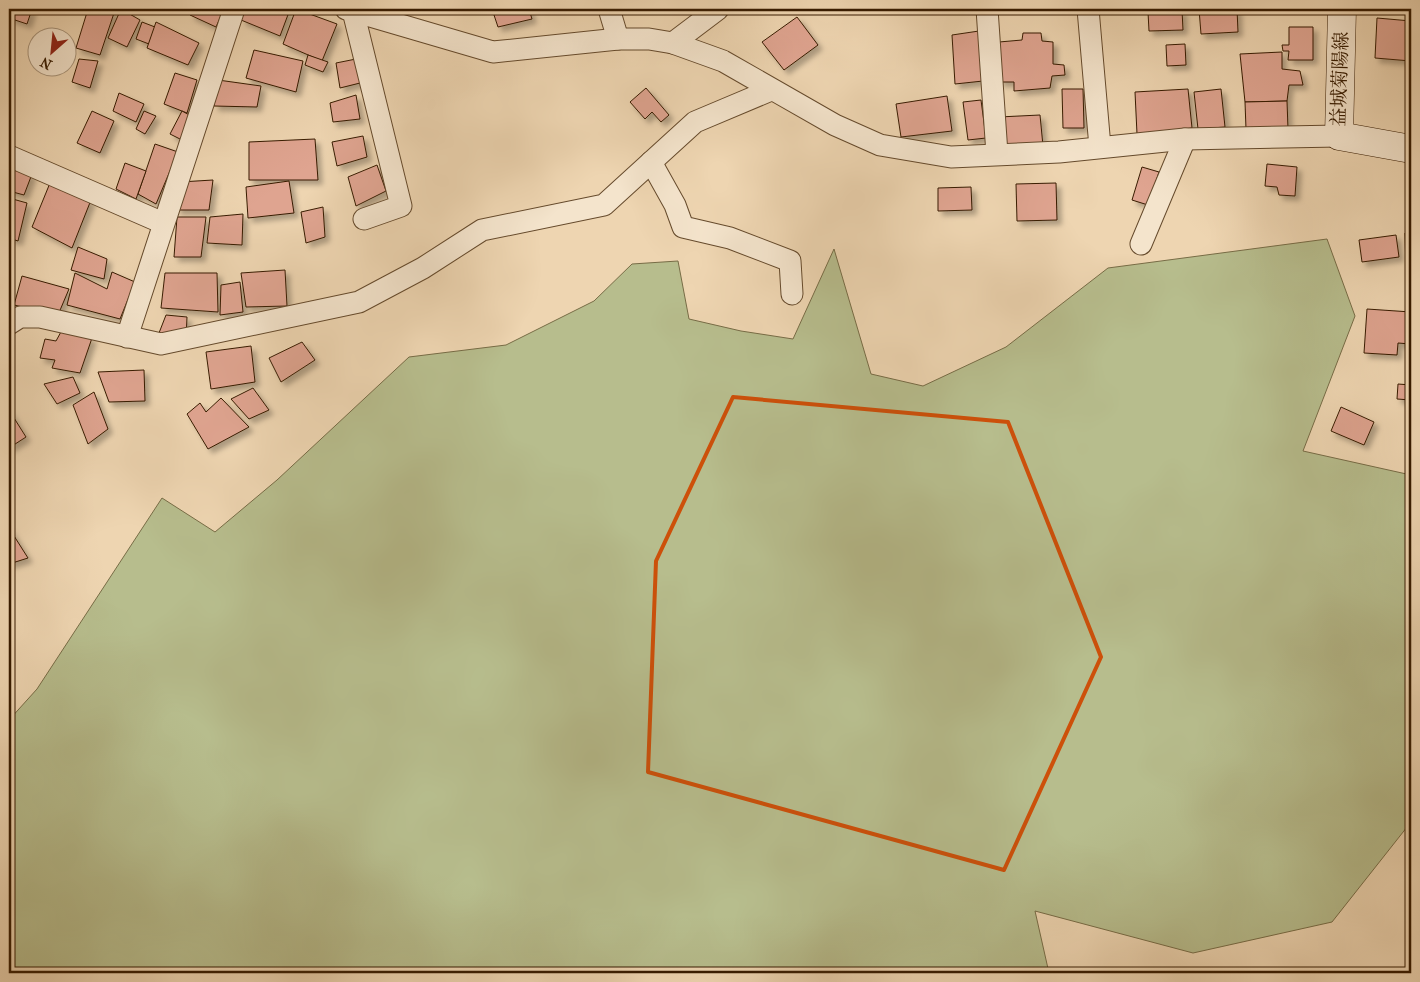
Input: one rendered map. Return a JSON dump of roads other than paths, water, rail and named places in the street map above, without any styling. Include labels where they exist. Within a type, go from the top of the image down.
[{"type":"main road","name":"益城菊陽線","points":[[1342,9],[1339,136],[1411,149]]},
{"type":"street","points":[[127,337],[234,9]]},
{"type":"street","points":[[609,9],[618,39]]},
{"type":"street","points":[[673,43],[718,9]]},
{"type":"street","points":[[988,9],[997,154]]},
{"type":"street","points":[[1088,9],[1100,148]]},
{"type":"street","points":[[349,10],[493,52],[618,39],[649,39],[673,43],[723,61],[835,125],[880,146],[951,157],[1100,148],[1185,139],[1339,136]]},
{"type":"street","points":[[349,10],[401,206],[364,219]]},
{"type":"street","points":[[9,324],[20,317],[40,317],[160,344],[358,302],[423,268],[482,230],[604,205],[695,122],[772,90]]},
{"type":"street","points":[[1141,244],[1185,139]]},
{"type":"street","points":[[9,156],[163,223]]},
{"type":"street","points":[[651,162],[675,204],[683,227],[730,238],[790,261],[792,294]]}]
